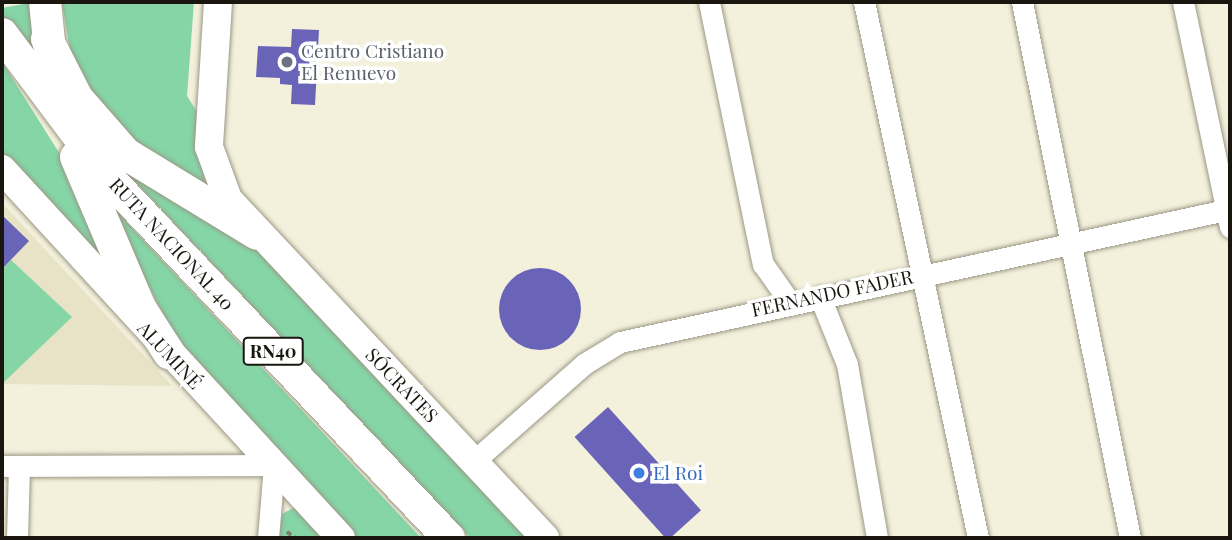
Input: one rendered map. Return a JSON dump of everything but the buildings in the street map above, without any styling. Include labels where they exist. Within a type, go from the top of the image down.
[{"type":"main road","name":"RUTA NACIONAL 40","points":[[45,2],[47,39],[67,110],[97,164]]},
{"type":"main road","name":"RUTA NACIONAL 40","points":[[2,34],[97,164],[449,538]]},
{"type":"main road","points":[[47,39],[86,111],[125,154],[257,234]]},
{"type":"main road","points":[[39,88],[98,201],[140,308],[169,353]]},
{"type":"street","name":"SÓCRATES","points":[[218,2],[209,147],[228,199],[257,234],[545,538]]},
{"type":"street","points":[[709,2],[763,264],[789,301]]},
{"type":"street","points":[[864,2],[978,538]]},
{"type":"street","points":[[1022,2],[1130,538]]},
{"type":"street","points":[[1183,2],[1229,215]]},
{"type":"street","name":"ALUMINÉ","points":[[2,169],[341,538]]},
{"type":"street","name":"FERNANDO FADER","points":[[474,461],[601,351],[643,334],[1071,243],[1229,215]]},
{"type":"street","points":[[820,296],[847,364],[877,538]]},
{"type":"street","points":[[17,538],[10,466],[274,465],[268,538]]},
{"type":"shaded area","points":[[2,203],[172,386],[2,384]]},
{"type":"green space","points":[[34,2],[43,72],[2,20],[2,8]]},
{"type":"green space","points":[[62,2],[194,2],[187,96],[199,115],[205,185],[196,190],[104,116],[71,56]]},
{"type":"green space","points":[[2,62],[87,197],[121,288],[2,156]]},
{"type":"green space","points":[[125,171],[246,236],[530,538],[470,538]]},
{"type":"green space","points":[[103,197],[421,538],[356,538],[186,359]]},
{"type":"green space","points":[[11,260],[72,317],[2,384],[2,269]]},
{"type":"green space","points":[[293,508],[298,509],[328,538],[279,538],[282,514]]},
{"type":"place","name":"Centro Cristiano El Renuevo","points":[[287,62]]},
{"type":"place","name":"El Roi","points":[[639,473]]}]
